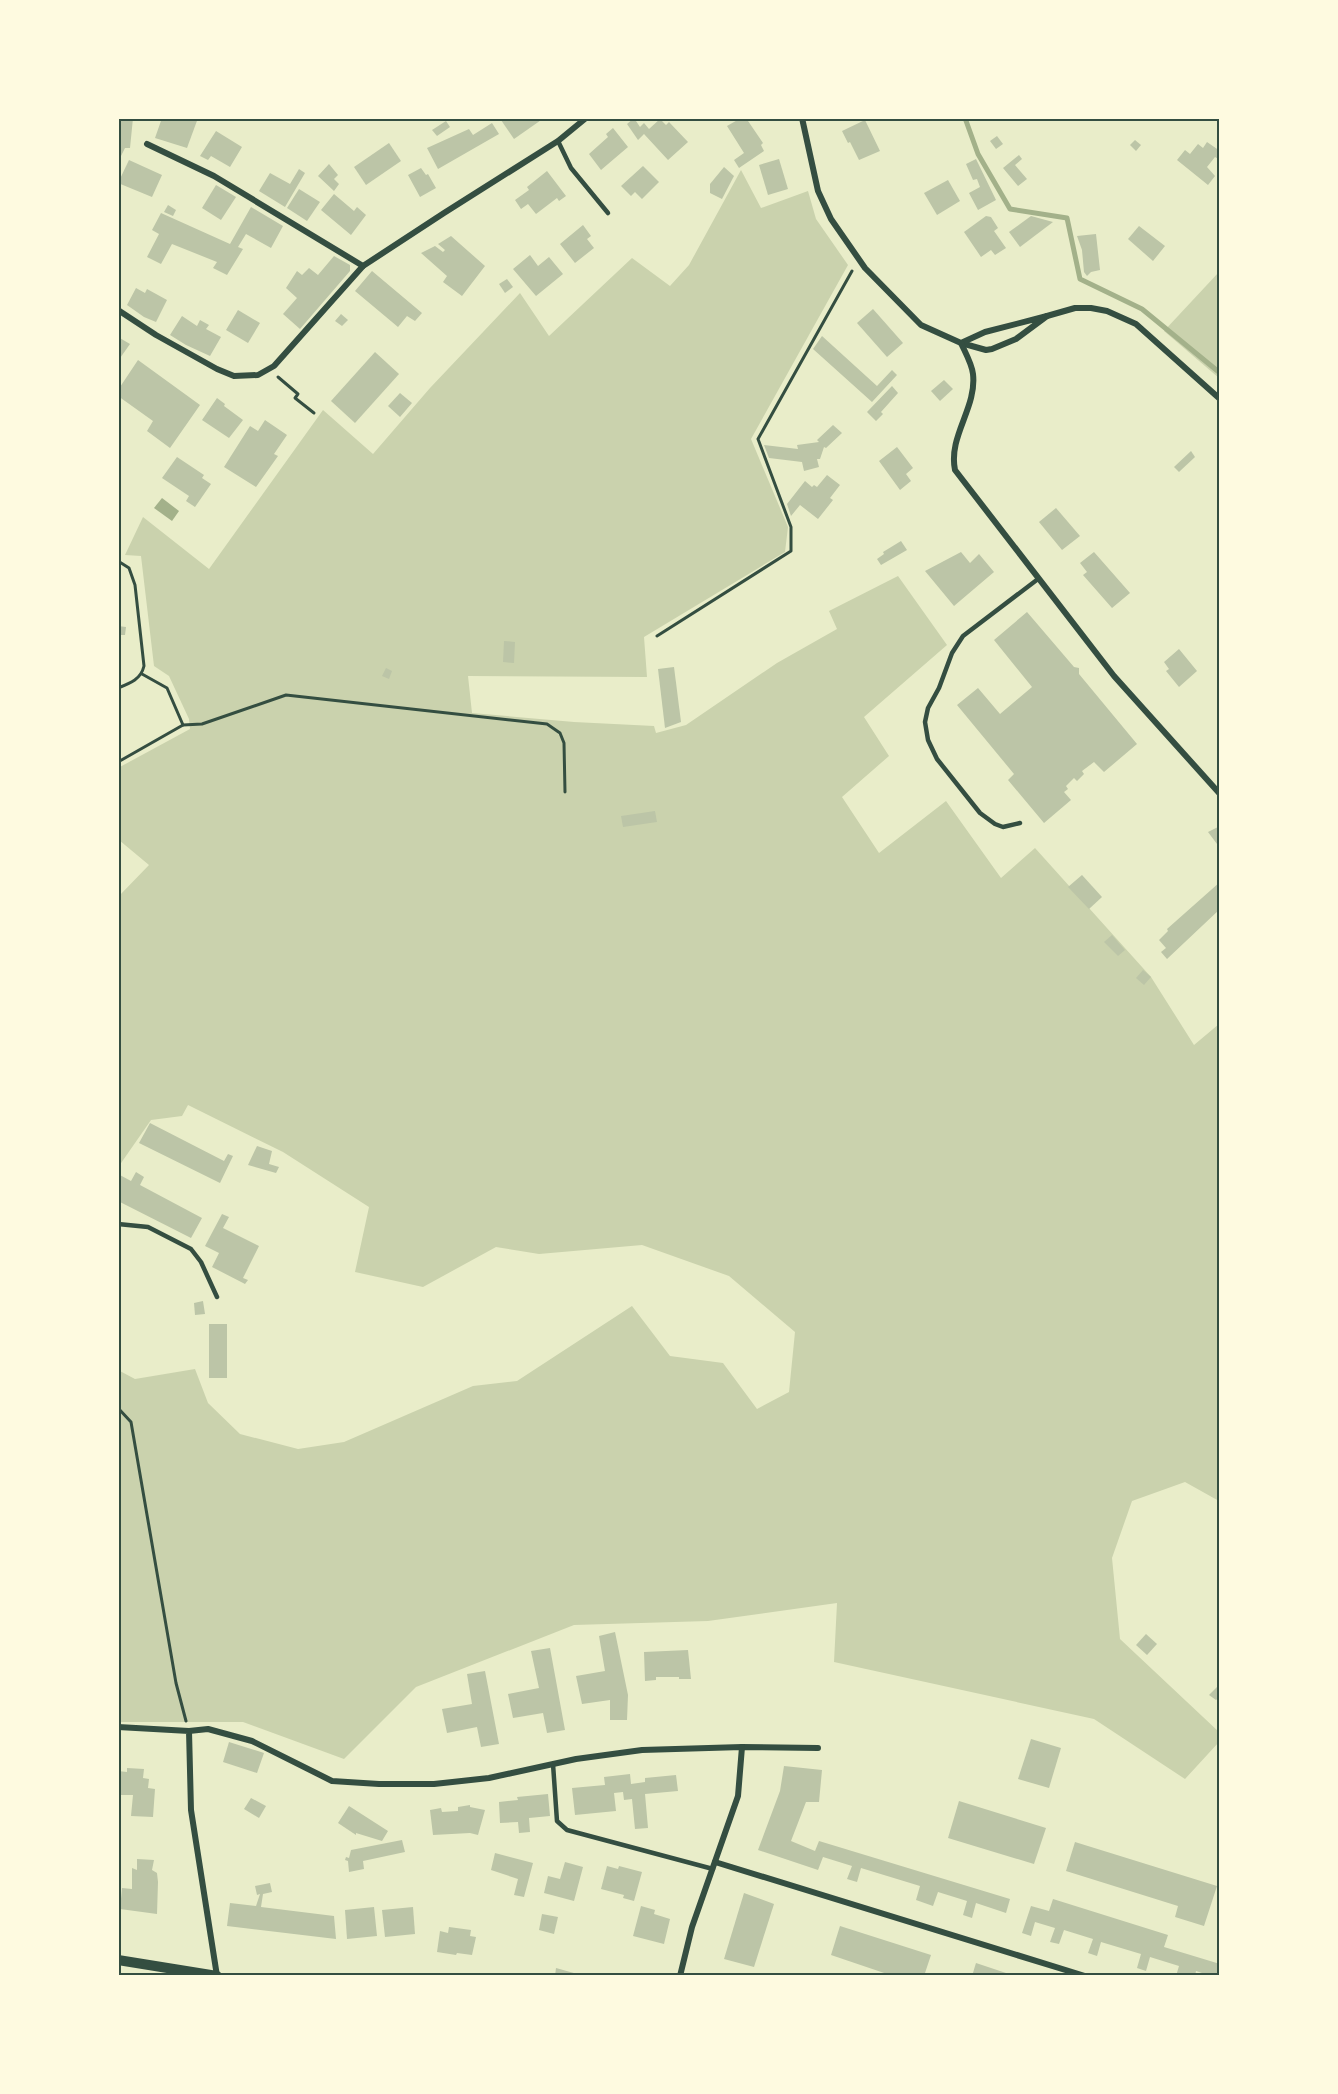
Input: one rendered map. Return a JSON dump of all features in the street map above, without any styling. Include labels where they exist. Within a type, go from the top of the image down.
[{"type":"street","points":[[118,310],[156,335],[217,369],[234,376],[258,375],[269,370],[363,266],[558,141],[586,118]]},
{"type":"street","points":[[802,118],[818,191],[831,219],[865,268],[921,325],[961,343],[986,350],[1002,346],[1047,316]]},
{"type":"street","points":[[147,144],[214,176],[363,266]]},
{"type":"street","points":[[961,343],[985,332],[1075,308],[1107,311],[1136,324],[1220,399]]},
{"type":"street","points":[[961,343],[973,372],[973,393],[955,445],[953,458],[955,470],[1114,676],[1220,794]]},
{"type":"street","points":[[118,1727],[189,1731],[208,1729],[252,1741],[332,1781],[379,1784],[434,1784],[489,1778],[553,1764],[642,1750],[741,1747],[818,1748]]},
{"type":"street","points":[[118,1960],[217,1976],[191,1810],[189,1731]]},
{"type":"street","points":[[680,1976],[692,1927],[738,1796],[741,1747]]},
{"type":"street","points":[[714,1865],[1085,1976]]},
{"type":"lane","points":[[558,141],[571,168],[608,213]]},
{"type":"lane","points":[[1020,823],[1003,827],[980,813],[936,759],[928,740],[925,722],[928,708],[939,688],[952,653],[963,636],[1038,579]]},
{"type":"lane","points":[[118,1224],[148,1227],[191,1250],[201,1262],[217,1297]]},
{"type":"lane","points":[[553,1764],[557,1821],[567,1830],[714,1865]]},
{"type":"path","points":[[657,636],[791,551],[791,527],[758,439],[859,258]]},
{"type":"path","points":[[269,370],[298,394],[296,398],[314,413]]},
{"type":"path","points":[[118,561],[129,568],[135,585],[144,666],[142,674],[134,681],[118,688]]},
{"type":"path","points":[[142,674],[167,688],[183,725]]},
{"type":"path","points":[[118,762],[183,725],[202,724],[285,695],[547,724],[560,733],[564,743],[565,792]]},
{"type":"path","points":[[118,1408],[131,1422],[176,1683],[189,1731]]},
{"type":"shaded area","points":[[741,170],[761,208],[808,191],[816,219],[848,265],[751,439],[788,527],[785,552],[644,637],[647,677],[468,676],[472,713],[654,726],[656,733],[686,725],[777,663],[837,629],[829,611],[898,576],[947,645],[864,717],[889,756],[842,797],[879,853],[946,801],[1001,878],[1035,848],[1151,977],[1194,1045],[1219,1024],[1219,1501],[1185,1482],[1132,1501],[1112,1558],[1120,1639],[1219,1732],[1219,1742],[1185,1779],[1094,1719],[834,1662],[837,1603],[708,1621],[574,1625],[416,1687],[344,1759],[243,1722],[119,1722],[118,1370],[135,1379],[195,1369],[208,1403],[240,1434],[298,1449],[344,1442],[473,1386],[517,1381],[632,1306],[670,1356],[723,1363],[757,1409],[789,1392],[795,1332],[729,1276],[642,1245],[539,1254],[496,1247],[423,1287],[355,1272],[369,1207],[283,1152],[188,1105],[182,1116],[151,1120],[119,1166],[119,896],[149,865],[119,840],[118,768],[190,729],[189,719],[169,676],[154,666],[141,556],[125,555],[143,517],[209,569],[323,410],[373,454],[430,388],[520,293],[549,336],[632,258],[670,286],[689,265]]},
{"type":"shaded area","points":[[1219,272],[1219,378],[1164,331]]},
{"type":"shaded area","points":[[162,498],[179,511],[172,521],[154,508]]},
{"type":"building","points":[[118,118],[133,118],[130,148],[125,148],[118,162]]},
{"type":"building","points":[[162,118],[198,118],[187,148],[155,138]]},
{"type":"building","points":[[503,118],[544,118],[514,139],[501,120]]},
{"type":"building","points":[[634,118],[640,127],[644,123],[649,129],[660,119],[666,125],[669,122],[688,142],[668,160],[644,134],[638,140],[627,124]]},
{"type":"building","points":[[741,118],[746,118],[763,143],[761,145],[764,151],[739,168],[734,160],[744,153],[727,126]]},
{"type":"building","points":[[865,120],[880,151],[859,160],[842,131]]},
{"type":"building","points":[[446,121],[450,127],[437,136],[432,130]]},
{"type":"building","points":[[492,123],[499,134],[438,169],[427,148],[469,129],[473,135]]},
{"type":"building","points":[[613,128],[628,147],[601,170],[589,154],[608,137],[606,134]]},
{"type":"building","points":[[216,131],[242,147],[230,167],[211,156],[208,160],[200,156]]},
{"type":"building","points":[[997,136],[1003,144],[996,149],[990,141]]},
{"type":"building","points":[[1135,140],[1141,145],[1136,151],[1130,145]]},
{"type":"building","points":[[1207,142],[1220,151],[1220,160],[1215,157],[1207,167],[1215,176],[1208,185],[1177,160],[1185,150],[1190,154],[1198,144],[1203,148]]},
{"type":"building","points":[[389,143],[401,161],[366,185],[354,167]]},
{"type":"building","points":[[1019,155],[1022,159],[1015,165],[1027,179],[1018,186],[1003,168]]},
{"type":"building","points":[[779,159],[788,189],[768,195],[759,165]]},
{"type":"building","points":[[976,159],[996,200],[978,210],[969,193],[980,187],[977,179],[973,180],[966,164]]},
{"type":"building","points":[[129,160],[162,175],[152,197],[118,183]]},
{"type":"building","points":[[329,164],[338,175],[334,179],[339,184],[334,191],[318,176]]},
{"type":"building","points":[[643,166],[659,182],[642,199],[635,192],[631,196],[621,186]]},
{"type":"building","points":[[724,167],[734,176],[722,199],[710,193],[710,184]]},
{"type":"building","points":[[421,168],[426,175],[428,174],[436,188],[420,197],[408,175]]},
{"type":"building","points":[[299,169],[305,173],[285,207],[259,191],[270,173],[290,184]]},
{"type":"building","points":[[547,171],[566,196],[559,201],[557,198],[536,214],[528,204],[521,209],[515,200],[529,190],[527,187]]},
{"type":"building","points":[[948,180],[960,201],[937,215],[924,193]]},
{"type":"building","points":[[216,185],[236,197],[221,220],[202,208]]},
{"type":"building","points":[[299,189],[320,202],[307,221],[287,208]]},
{"type":"building","points":[[334,194],[354,211],[357,207],[366,215],[351,235],[321,210]]},
{"type":"building","points":[[168,205],[176,210],[173,216],[164,212]]},
{"type":"building","points":[[251,207],[283,226],[271,248],[246,234],[238,247],[243,249],[227,275],[213,268],[217,262],[172,244],[161,264],[147,257],[159,234],[152,230],[161,213],[230,244]]},
{"type":"building","points":[[986,216],[991,217],[998,228],[994,231],[1006,248],[995,255],[991,250],[981,257],[964,232]]},
{"type":"building","points":[[1031,216],[1053,222],[1020,247],[1009,232]]},
{"type":"building","points":[[583,225],[591,236],[587,239],[594,248],[575,263],[560,244]]},
{"type":"building","points":[[1139,226],[1165,246],[1153,261],[1128,239]]},
{"type":"building","points":[[1096,234],[1100,270],[1091,272],[1087,276],[1084,272],[1082,250],[1077,236]]},
{"type":"building","points":[[451,236],[485,266],[462,296],[443,282],[447,276],[421,253],[435,246],[443,252],[445,250],[438,244]]},
{"type":"building","points":[[530,255],[538,266],[549,257],[563,274],[536,296],[513,269]]},
{"type":"building","points":[[334,256],[350,265],[350,271],[300,329],[283,314],[297,298],[286,288],[297,271],[302,275],[309,268],[318,275]]},
{"type":"building","points":[[372,271],[422,313],[415,321],[407,316],[398,327],[355,291]]},
{"type":"building","points":[[507,279],[513,287],[505,293],[499,284]]},
{"type":"building","points":[[136,288],[145,293],[147,289],[167,300],[156,322],[127,305]]},
{"type":"building","points":[[873,309],[903,343],[887,357],[857,323]]},
{"type":"building","points":[[238,310],[260,323],[248,343],[226,330]]},
{"type":"building","points":[[341,314],[348,320],[342,326],[335,321]]},
{"type":"building","points":[[182,316],[197,326],[200,320],[209,325],[206,329],[221,337],[210,356],[170,335]]},
{"type":"building","points":[[822,336],[877,386],[892,370],[897,375],[872,402],[813,349]]},
{"type":"building","points":[[118,337],[130,344],[118,361]]},
{"type":"building","points":[[375,352],[399,374],[355,423],[331,401]]},
{"type":"building","points":[[138,360],[200,405],[170,448],[147,431],[153,421],[118,396],[118,390]]},
{"type":"building","points":[[944,380],[953,389],[940,401],[931,391]]},
{"type":"building","points":[[892,386],[898,393],[876,421],[867,412]]},
{"type":"building","points":[[400,393],[412,403],[400,417],[388,406]]},
{"type":"building","points":[[217,398],[243,420],[229,438],[202,420]]},
{"type":"building","points":[[265,420],[287,435],[274,454],[278,456],[256,487],[224,467],[250,426],[258,431]]},
{"type":"building","points":[[833,425],[842,433],[826,448],[824,447],[820,459],[817,459],[819,467],[804,471],[802,462],[769,458],[764,445],[798,449],[797,445],[819,442],[817,440]]},
{"type":"building","points":[[897,447],[913,468],[906,474],[911,481],[900,490],[879,461]]},
{"type":"building","points":[[1191,451],[1195,457],[1179,472],[1174,467]]},
{"type":"building","points":[[177,457],[204,475],[202,478],[211,484],[195,507],[186,501],[189,496],[162,478]]},
{"type":"building","points":[[827,475],[840,485],[830,498],[833,500],[818,519],[800,505],[791,516],[787,504],[805,481],[812,487],[814,485],[817,487]]},
{"type":"building","points":[[1056,508],[1080,536],[1062,550],[1039,522]]},
{"type":"building","points":[[901,541],[907,550],[881,565],[877,559],[884,554],[883,552]]},
{"type":"building","points":[[961,552],[970,563],[979,554],[994,572],[954,606],[925,571]]},
{"type":"building","points":[[1094,552],[1130,593],[1112,608],[1083,575],[1087,572],[1080,563]]},
{"type":"building","points":[[1027,612],[1074,667],[1079,668],[1079,674],[1137,744],[1104,772],[1094,762],[1082,771],[1084,774],[1077,781],[1074,778],[1066,786],[1068,789],[1064,792],[1071,800],[1044,823],[1008,780],[1014,774],[957,705],[978,688],[1000,714],[1032,687],[994,640]]},
{"type":"building","points":[[118,626],[126,627],[125,635],[118,635]]},
{"type":"building","points":[[504,641],[515,642],[514,663],[503,662]]},
{"type":"building","points":[[1179,649],[1197,671],[1179,687],[1166,671],[1169,669],[1164,662]]},
{"type":"building","points":[[674,667],[681,722],[665,728],[658,669]]},
{"type":"building","points":[[386,668],[392,671],[389,679],[382,676]]},
{"type":"building","points":[[655,811],[657,822],[623,827],[621,816]]},
{"type":"building","points":[[1220,826],[1220,848],[1208,832]]},
{"type":"building","points":[[1082,875],[1102,897],[1089,909],[1068,887]]},
{"type":"building","points":[[1220,882],[1220,909],[1167,959],[1161,952],[1166,948],[1159,940],[1168,931],[1167,929]]},
{"type":"building","points":[[1112,935],[1125,950],[1118,956],[1104,942]]},
{"type":"building","points":[[1143,970],[1151,977],[1144,985],[1136,978]]},
{"type":"building","points":[[150,1123],[224,1161],[228,1154],[233,1156],[220,1183],[139,1143]]},
{"type":"building","points":[[257,1146],[272,1151],[269,1164],[279,1167],[276,1173],[248,1165]]},
{"type":"building","points":[[136,1172],[144,1177],[140,1185],[202,1218],[191,1238],[118,1201],[118,1174],[131,1181]]},
{"type":"building","points":[[222,1214],[229,1217],[223,1228],[259,1246],[243,1278],[248,1280],[245,1284],[212,1267],[219,1253],[205,1246]]},
{"type":"building","points":[[203,1301],[205,1314],[195,1315],[194,1303]]},
{"type":"building","points":[[209,1324],[227,1324],[227,1378],[209,1378]]},
{"type":"building","points":[[615,1632],[628,1695],[627,1720],[610,1720],[610,1700],[582,1704],[576,1676],[605,1671],[599,1636]]},
{"type":"building","points":[[1146,1634],[1157,1644],[1147,1655],[1136,1645]]},
{"type":"building","points":[[550,1648],[565,1730],[547,1733],[543,1713],[513,1718],[508,1694],[539,1688],[531,1651]]},
{"type":"building","points":[[688,1650],[691,1679],[656,1677],[656,1680],[645,1681],[644,1652]]},
{"type":"building","points":[[485,1671],[499,1744],[481,1747],[477,1727],[447,1733],[442,1709],[472,1704],[467,1674]]},
{"type":"building","points":[[1217,1687],[1220,1697],[1216,1700],[1209,1695]]},
{"type":"building","points":[[1031,1739],[1061,1748],[1049,1788],[1018,1779]]},
{"type":"building","points":[[229,1742],[264,1753],[257,1773],[223,1762]]},
{"type":"building","points":[[784,1766],[822,1770],[819,1802],[806,1802],[791,1841],[815,1851],[819,1841],[1010,1899],[1006,1913],[976,1903],[972,1918],[963,1915],[967,1901],[938,1892],[933,1906],[916,1900],[920,1886],[861,1868],[857,1882],[847,1879],[852,1866],[823,1857],[818,1870],[758,1850],[780,1791]]},
{"type":"building","points":[[127,1768],[144,1769],[143,1778],[149,1779],[148,1788],[155,1789],[153,1817],[131,1816],[133,1795],[118,1795],[118,1771],[127,1772]]},
{"type":"building","points":[[630,1774],[631,1784],[645,1782],[645,1778],[676,1775],[678,1791],[645,1794],[648,1828],[635,1829],[632,1799],[624,1800],[623,1792],[614,1793],[616,1811],[575,1815],[572,1788],[605,1785],[604,1777]]},
{"type":"building","points":[[548,1794],[550,1816],[529,1818],[530,1832],[519,1833],[518,1822],[500,1823],[499,1802],[518,1800],[517,1797]]},
{"type":"building","points":[[251,1798],[266,1806],[259,1818],[244,1809]]},
{"type":"building","points":[[959,1801],[1046,1828],[1034,1864],[948,1838]]},
{"type":"building","points":[[470,1805],[470,1807],[485,1810],[478,1835],[470,1833],[433,1835],[430,1810],[441,1808],[442,1812],[458,1811],[458,1807]]},
{"type":"building","points":[[349,1806],[388,1831],[382,1841],[356,1833],[356,1835],[338,1823]]},
{"type":"building","points":[[402,1840],[405,1852],[363,1861],[364,1869],[349,1872],[348,1861],[345,1860],[346,1857],[349,1858],[351,1850]]},
{"type":"building","points":[[1075,1842],[1217,1886],[1204,1926],[1175,1917],[1178,1906],[1066,1871]]},
{"type":"building","points":[[495,1853],[533,1863],[524,1897],[514,1895],[518,1879],[491,1870]]},
{"type":"building","points":[[137,1859],[154,1860],[152,1870],[157,1873],[158,1882],[157,1914],[120,1909],[122,1888],[132,1889],[132,1868],[137,1870]]},
{"type":"building","points":[[565,1862],[583,1867],[574,1901],[544,1893],[548,1876],[560,1879]]},
{"type":"building","points":[[607,1866],[618,1869],[619,1866],[642,1872],[634,1901],[623,1898],[624,1895],[601,1889]]},
{"type":"building","points":[[270,1883],[272,1892],[263,1894],[261,1907],[334,1916],[336,1939],[227,1926],[230,1903],[256,1906],[260,1894],[257,1895],[255,1886]]},
{"type":"building","points":[[744,1893],[774,1904],[754,1967],[724,1959]]},
{"type":"building","points":[[1053,1899],[1168,1935],[1164,1947],[1220,1964],[1220,1976],[1211,1976],[1196,1971],[1195,1976],[1176,1976],[1179,1966],[1150,1957],[1146,1971],[1137,1968],[1141,1954],[1101,1942],[1097,1956],[1088,1953],[1093,1939],[1064,1930],[1059,1944],[1050,1942],[1055,1928],[1035,1922],[1031,1936],[1022,1933],[1031,1906],[1049,1911]]},
{"type":"building","points":[[641,1906],[655,1910],[654,1914],[670,1919],[664,1944],[633,1936]]},
{"type":"building","points":[[374,1907],[377,1936],[347,1939],[345,1910]]},
{"type":"building","points":[[413,1907],[415,1934],[385,1937],[382,1910]]},
{"type":"building","points":[[542,1914],[558,1917],[554,1934],[539,1930]]},
{"type":"building","points":[[840,1926],[931,1955],[924,1976],[893,1976],[831,1955]]},
{"type":"building","points":[[449,1927],[471,1930],[470,1936],[476,1937],[472,1955],[437,1952],[440,1931],[448,1933]]},
{"type":"building","points":[[976,1963],[1012,1975],[1012,1976],[972,1976]]},
{"type":"building","points":[[556,1968],[581,1975],[581,1976],[555,1976]]},
{"type":"waterway","points":[[965,118],[978,154],[1010,209],[1067,218],[1080,279],[1142,309],[1220,373]]}]
